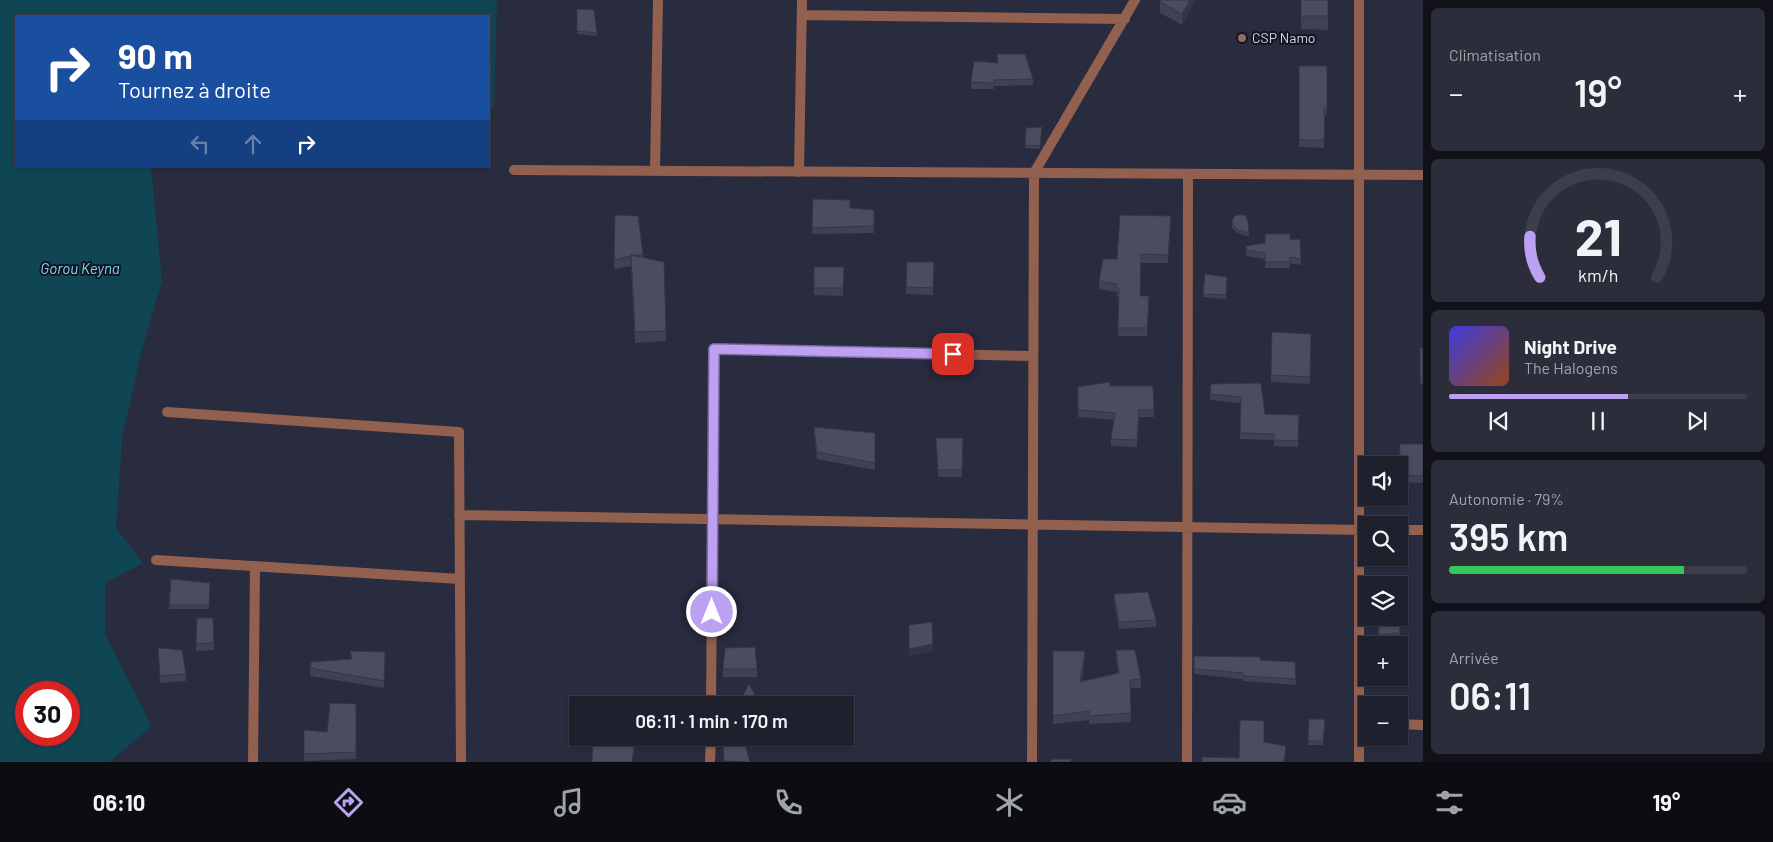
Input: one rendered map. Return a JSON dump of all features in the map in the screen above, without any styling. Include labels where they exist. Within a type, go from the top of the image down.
[{"type":"street","points":[[656,170],[658,0]]},
{"type":"street","points":[[799,172],[802,0]]},
{"type":"street","points":[[1032,762],[1034,173],[1136,0]]},
{"type":"street","points":[[1358,0],[1362,516]]},
{"type":"street","points":[[802,15],[1124,18]]},
{"type":"street","points":[[514,170],[1423,175]]},
{"type":"street","points":[[1187,762],[1188,174]]},
{"type":"street","points":[[711,696],[714,349],[1033,356]]},
{"type":"street","points":[[167,412],[459,432],[461,762]]},
{"type":"street","points":[[459,515],[1358,529]]},
{"type":"street","points":[[1408,530],[1423,530]]},
{"type":"street","points":[[156,560],[460,579]]},
{"type":"street","points":[[253,762],[255,566]]},
{"type":"street","points":[[1362,566],[1362,696]]},
{"type":"street","points":[[1408,724],[1423,724]]},
{"type":"street","points":[[710,762],[711,746]]},
{"type":"street","points":[[1359,762],[1360,746]]},
{"type":"water","name":"Gorou Keyna","points":[[0,0],[497,0],[494,108],[490,108],[490,15],[15,15],[15,167],[151,167],[162,281],[141,353],[122,439],[116,528],[143,563],[105,583],[105,634],[152,726],[110,762],[0,762]]},
{"type":"building","points":[[1161,0],[1190,0],[1182,14],[1160,2]]},
{"type":"building","points":[[1301,0],[1328,0],[1328,16],[1301,16]]},
{"type":"building","points":[[577,9],[594,10],[597,33],[577,31]]},
{"type":"building","points":[[997,54],[1025,54],[1033,79],[994,80],[994,83],[971,82],[974,61],[998,63]]},
{"type":"building","points":[[1299,66],[1327,66],[1327,107],[1325,107],[1324,140],[1299,140]]},
{"type":"building","points":[[1042,127],[1040,146],[1025,145],[1026,128]]},
{"type":"building","points":[[813,199],[850,200],[850,208],[874,210],[874,226],[812,228]]},
{"type":"building","points":[[615,215],[638,216],[643,254],[614,260]]},
{"type":"building","points":[[1120,215],[1171,216],[1168,255],[1141,254],[1140,296],[1149,296],[1147,328],[1118,328],[1119,289],[1117,289],[1117,284],[1099,281],[1103,259],[1117,259]]},
{"type":"building","points":[[1236,215],[1245,215],[1248,221],[1249,233],[1236,229],[1232,224],[1233,218]]},
{"type":"building","points":[[1265,234],[1290,234],[1290,240],[1300,239],[1301,259],[1290,257],[1290,262],[1265,262],[1265,253],[1246,250],[1246,246],[1265,243]]},
{"type":"building","points":[[631,255],[664,262],[666,331],[635,332]]},
{"type":"building","points":[[907,262],[934,262],[933,288],[906,287]]},
{"type":"building","points":[[814,267],[844,267],[843,288],[814,288]]},
{"type":"building","points":[[1205,274],[1227,277],[1226,295],[1203,294]]},
{"type":"building","points":[[1272,332],[1311,334],[1310,377],[1271,375]]},
{"type":"building","points":[[1420,348],[1423,348],[1423,376],[1420,377]]},
{"type":"building","points":[[1110,382],[1110,386],[1153,386],[1154,410],[1139,410],[1137,440],[1111,439],[1115,413],[1078,410],[1078,387]]},
{"type":"building","points":[[1261,383],[1265,414],[1299,415],[1298,441],[1274,440],[1274,434],[1240,433],[1241,397],[1210,394],[1211,384]]},
{"type":"building","points":[[814,427],[875,433],[875,463],[817,452]]},
{"type":"building","points":[[936,438],[963,438],[962,470],[938,470]]},
{"type":"building","points":[[1400,444],[1423,444],[1423,476],[1408,475],[1408,456],[1400,456]]},
{"type":"building","points":[[171,579],[210,583],[209,605],[169,605]]},
{"type":"building","points":[[1148,592],[1156,620],[1119,622],[1114,594]]},
{"type":"building","points":[[197,618],[213,618],[214,643],[196,644]]},
{"type":"building","points":[[932,622],[933,644],[909,649],[909,625]]},
{"type":"building","points":[[1379,626],[1400,626],[1400,633],[1379,635]]},
{"type":"building","points":[[755,647],[757,669],[723,669],[725,648]]},
{"type":"building","points":[[158,648],[182,650],[186,674],[160,676]]},
{"type":"building","points":[[1116,650],[1135,650],[1141,679],[1130,680],[1131,713],[1089,716],[1089,711],[1053,716],[1053,651],[1085,651],[1080,682],[1119,673]]},
{"type":"building","points":[[350,651],[385,652],[384,681],[310,668],[311,662],[352,659]]},
{"type":"building","points":[[1194,656],[1260,657],[1260,660],[1295,662],[1296,679],[1243,676],[1243,673],[1194,669]]},
{"type":"building","points":[[749,684],[756,696],[743,696]]},
{"type":"building","points":[[330,703],[356,704],[356,752],[304,754],[304,730],[327,732]]},
{"type":"building","points":[[1309,719],[1325,719],[1323,741],[1308,741]]},
{"type":"building","points":[[1240,720],[1264,721],[1264,742],[1286,746],[1284,762],[1202,762],[1202,757],[1239,758]]},
{"type":"building","points":[[593,746],[634,746],[632,762],[592,762]]},
{"type":"building","points":[[723,746],[746,746],[750,762],[724,761]]},
{"type":"building","points":[[1051,759],[1071,759],[1071,762],[1051,762]]},
{"type":"place","name":"CSP Namo","points":[[1242,38]]},
{"type":"route","points":[[712,612],[714,349],[953,354]]}]
